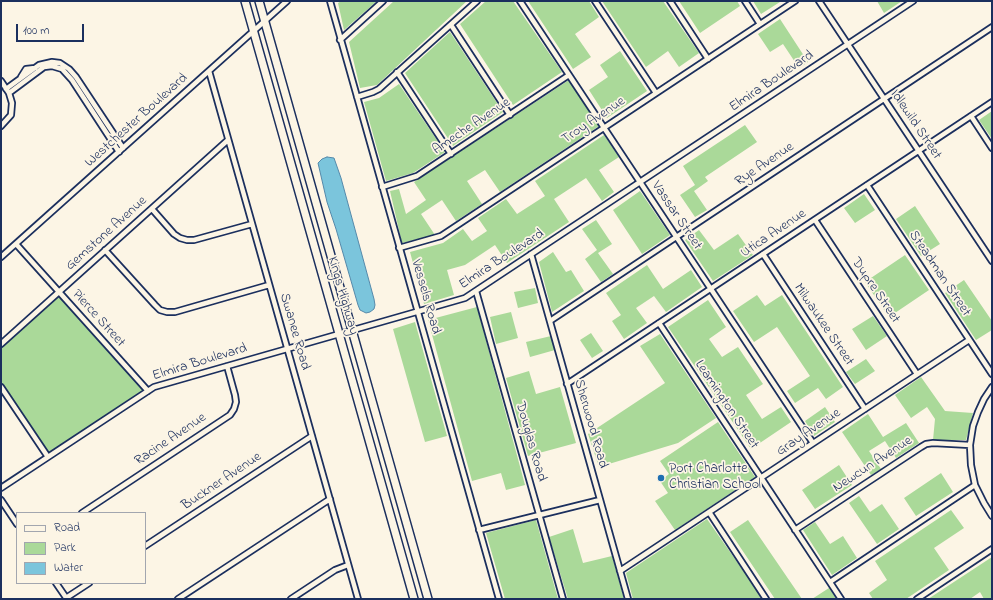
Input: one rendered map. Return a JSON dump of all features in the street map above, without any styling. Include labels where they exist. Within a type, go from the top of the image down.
[{"type":"main road","name":"Kings Highway","points":[[245,1],[414,599]]},
{"type":"main road","name":"Kings Highway","points":[[259,1],[428,599]]},
{"type":"street","name":"Westchester Boulevard","points":[[1,257],[287,1]]},
{"type":"street","name":"Vessels Road","points":[[330,1],[499,599]]},
{"type":"street","points":[[340,40],[383,1]]},
{"type":"street","points":[[357,97],[379,89],[477,1]]},
{"type":"street","name":"Vassar Street","points":[[520,1],[813,443]]},
{"type":"street","points":[[595,1],[656,93]]},
{"type":"street","points":[[670,1],[708,58]]},
{"type":"street","points":[[745,1],[760,24]]},
{"type":"street","name":"Troy Avenue","points":[[399,248],[441,236],[795,1]]},
{"type":"street","name":"Idlewild Street","points":[[819,1],[992,262]]},
{"type":"street","name":"Elmira Boulevard","points":[[1,488],[154,387],[460,300],[476,291],[913,1]]},
{"type":"street","points":[[451,24],[510,114]]},
{"type":"street","name":"Rye Avenue","points":[[550,321],[992,28]]},
{"type":"street","points":[[20,81],[26,69],[35,68],[46,62],[56,64],[73,77],[121,150]]},
{"type":"street","points":[[7,91],[20,81],[44,68],[56,64]]},
{"type":"street","name":"Swanee Road","points":[[209,71],[358,599]]},
{"type":"street","points":[[398,72],[451,154]]},
{"type":"street","name":"Ameche Avenue","points":[[382,187],[412,179],[569,76]]},
{"type":"street","points":[[1,81],[12,103],[12,111],[9,118],[1,126]]},
{"type":"street","name":"Utica Avenue","points":[[568,384],[992,102]]},
{"type":"street","points":[[971,116],[992,148]]},
{"type":"street","name":"Gemstone Avenue","points":[[1,344],[228,140]]},
{"type":"street","name":"Steadman Street","points":[[867,185],[992,374]]},
{"type":"street","points":[[152,209],[174,234],[187,240],[194,240],[252,224]]},
{"type":"street","name":"Dupre Street","points":[[815,220],[917,374]]},
{"type":"street","name":"Pierce Street","points":[[16,244],[148,391]]},
{"type":"street","points":[[106,250],[155,305],[160,310],[167,312],[174,312],[269,285]]},
{"type":"street","name":"Sherwood Road","points":[[531,254],[628,599]]},
{"type":"street","name":"Milwaukee Street","points":[[763,254],[865,409]]},
{"type":"street","name":"Douglas Road","points":[[476,291],[563,599]]},
{"type":"street","name":"Leamington Street","points":[[658,323],[841,599]]},
{"type":"street","name":"Gray Avenue","points":[[620,571],[969,340]]},
{"type":"street","name":"Racine Avenue","points":[[84,512],[230,415],[236,402],[227,366]]},
{"type":"street","points":[[1,387],[48,457]]},
{"type":"street","points":[[992,387],[978,412],[973,426],[970,445],[971,465],[975,485],[992,516]]},
{"type":"street","name":"Buckner Avenue","points":[[146,545],[312,436]]},
{"type":"street","name":"Newcun Avenue","points":[[795,530],[921,446],[933,443],[970,445]]},
{"type":"street","points":[[830,582],[975,485]]},
{"type":"street","points":[[178,599],[330,499]]},
{"type":"street","points":[[1,500],[16,522]]},
{"type":"street","points":[[479,530],[600,500]]},
{"type":"street","points":[[709,512],[766,599]]},
{"type":"street","points":[[917,599],[992,549]]},
{"type":"street","points":[[291,599],[335,570],[348,565]]},
{"type":"street","points":[[57,584],[66,599],[88,584]]},
{"type":"green space","points":[[341,1],[377,1],[344,30],[338,3]]},
{"type":"green space","points":[[394,1],[467,1],[377,85],[360,88],[349,42]]},
{"type":"green space","points":[[486,1],[513,1],[562,72],[513,105],[460,24]]},
{"type":"green space","points":[[528,1],[589,1],[599,17],[575,34],[591,57],[573,69]]},
{"type":"green space","points":[[602,1],[663,1],[699,53],[679,67],[668,51],[646,67]]},
{"type":"green space","points":[[679,1],[737,1],[740,6],[700,33]]},
{"type":"green space","points":[[753,1],[779,1],[780,2],[761,14]]},
{"type":"green space","points":[[877,1],[902,1],[884,13]]},
{"type":"green space","points":[[780,19],[808,62],[799,68],[783,44],[770,52],[758,34]]},
{"type":"green space","points":[[450,32],[503,112],[453,146],[405,73]]},
{"type":"green space","points":[[620,51],[647,91],[607,118],[589,90],[608,77],[600,65]]},
{"type":"green space","points":[[569,80],[599,126],[500,192],[485,170],[467,181],[482,204],[456,221],[442,200],[421,214],[435,235],[402,243],[390,191],[399,189],[406,214],[426,200],[414,182]]},
{"type":"green space","points":[[399,84],[445,152],[413,173],[386,181],[364,102],[379,98]]},
{"type":"green space","points":[[992,111],[992,139],[979,120]]},
{"type":"green space","points":[[745,125],[757,142],[705,177],[708,181],[694,191],[707,210],[695,217],[680,195],[695,185],[683,166]]},
{"type":"green space","points":[[604,135],[619,157],[599,170],[614,192],[602,201],[586,178],[554,199],[569,222],[507,263],[495,245],[465,265],[447,270],[454,295],[424,304],[410,252],[443,243],[463,229],[472,241],[487,231],[478,218],[506,199],[517,214],[545,196],[535,181]]},
{"type":"green space","points":[[640,191],[670,235],[642,254],[613,210]]},
{"type":"green space","points":[[864,194],[875,210],[855,223],[844,208]]},
{"type":"green space","points":[[915,206],[940,244],[921,256],[896,219]]},
{"type":"green space","points":[[596,220],[612,244],[598,253],[613,274],[601,282],[585,259],[597,250],[582,229]]},
{"type":"green space","points":[[699,230],[714,250],[738,234],[753,255],[713,281],[685,240]]},
{"type":"green space","points":[[553,252],[566,272],[571,270],[584,291],[552,312],[539,262]]},
{"type":"green space","points":[[905,255],[929,290],[889,317],[865,282]]},
{"type":"green space","points":[[647,265],[663,289],[691,270],[702,287],[666,312],[654,296],[636,308],[647,323],[624,339],[612,321],[621,315],[606,293]]},
{"type":"green space","points":[[964,280],[992,321],[992,330],[976,340],[945,293]]},
{"type":"green space","points":[[535,288],[538,303],[518,308],[514,292]]},
{"type":"green space","points":[[757,295],[765,306],[782,295],[843,387],[826,399],[818,388],[795,403],[787,391],[810,376],[777,327],[754,342],[733,311]]},
{"type":"green space","points":[[59,296],[144,391],[49,453],[1,381],[1,348]]},
{"type":"green space","points":[[708,300],[726,327],[709,339],[722,357],[738,347],[763,384],[746,395],[762,419],[781,407],[791,422],[751,449],[668,327]]},
{"type":"green space","points":[[477,307],[525,485],[506,490],[501,473],[472,481],[428,320]]},
{"type":"green space","points":[[511,312],[518,338],[496,344],[490,317]]},
{"type":"green space","points":[[873,316],[887,336],[866,350],[852,329]]},
{"type":"green space","points":[[415,322],[447,436],[425,442],[393,329]]},
{"type":"green space","points":[[591,333],[603,351],[592,358],[580,340]]},
{"type":"green space","points":[[660,334],[716,418],[678,443],[599,467],[588,434],[665,383],[640,346]]},
{"type":"green space","points":[[551,336],[555,350],[530,357],[526,342]]},
{"type":"green space","points":[[866,359],[875,371],[855,384],[846,372]]},
{"type":"green space","points":[[529,371],[536,394],[560,387],[576,443],[528,456],[506,378]]},
{"type":"green space","points":[[921,377],[945,411],[973,413],[966,440],[933,440],[935,419],[927,407],[911,418],[895,395]]},
{"type":"green space","points":[[825,407],[835,422],[814,436],[805,421]]},
{"type":"green space","points":[[868,414],[883,437],[906,423],[919,443],[896,458],[885,441],[869,451],[881,469],[871,475],[842,432]]},
{"type":"green space","points":[[718,422],[755,477],[675,530],[655,501],[668,493],[660,481],[669,474],[660,461]]},
{"type":"green space","points":[[839,465],[852,485],[815,509],[802,490]]},
{"type":"green space","points":[[941,473],[953,492],[916,516],[904,498]]},
{"type":"green space","points":[[859,496],[870,512],[882,504],[899,529],[877,544],[849,503]]},
{"type":"green space","points":[[951,510],[964,528],[934,548],[949,570],[906,599],[873,599],[869,593],[887,580],[875,561]]},
{"type":"green space","points":[[707,519],[763,599],[633,599],[626,573]]},
{"type":"green space","points":[[536,520],[558,599],[505,599],[486,533]]},
{"type":"green space","points":[[748,520],[802,599],[775,599],[730,532]]},
{"type":"green space","points":[[815,522],[830,544],[843,536],[857,558],[832,575],[803,530]]},
{"type":"green space","points":[[573,529],[583,563],[612,556],[624,599],[568,599],[549,537]]},
{"type":"green space","points":[[992,557],[992,599],[984,599],[980,592],[970,599],[928,599]]},
{"type":"green space","points":[[829,588],[837,599],[812,599]]},
{"type":"water","points":[[327,157],[334,158],[341,178],[374,299],[374,309],[370,312],[366,313],[360,310],[358,305],[327,202],[318,163]]},
{"type":"place","name":"Port Charlotte Christian School","points":[[661,478]]}]
